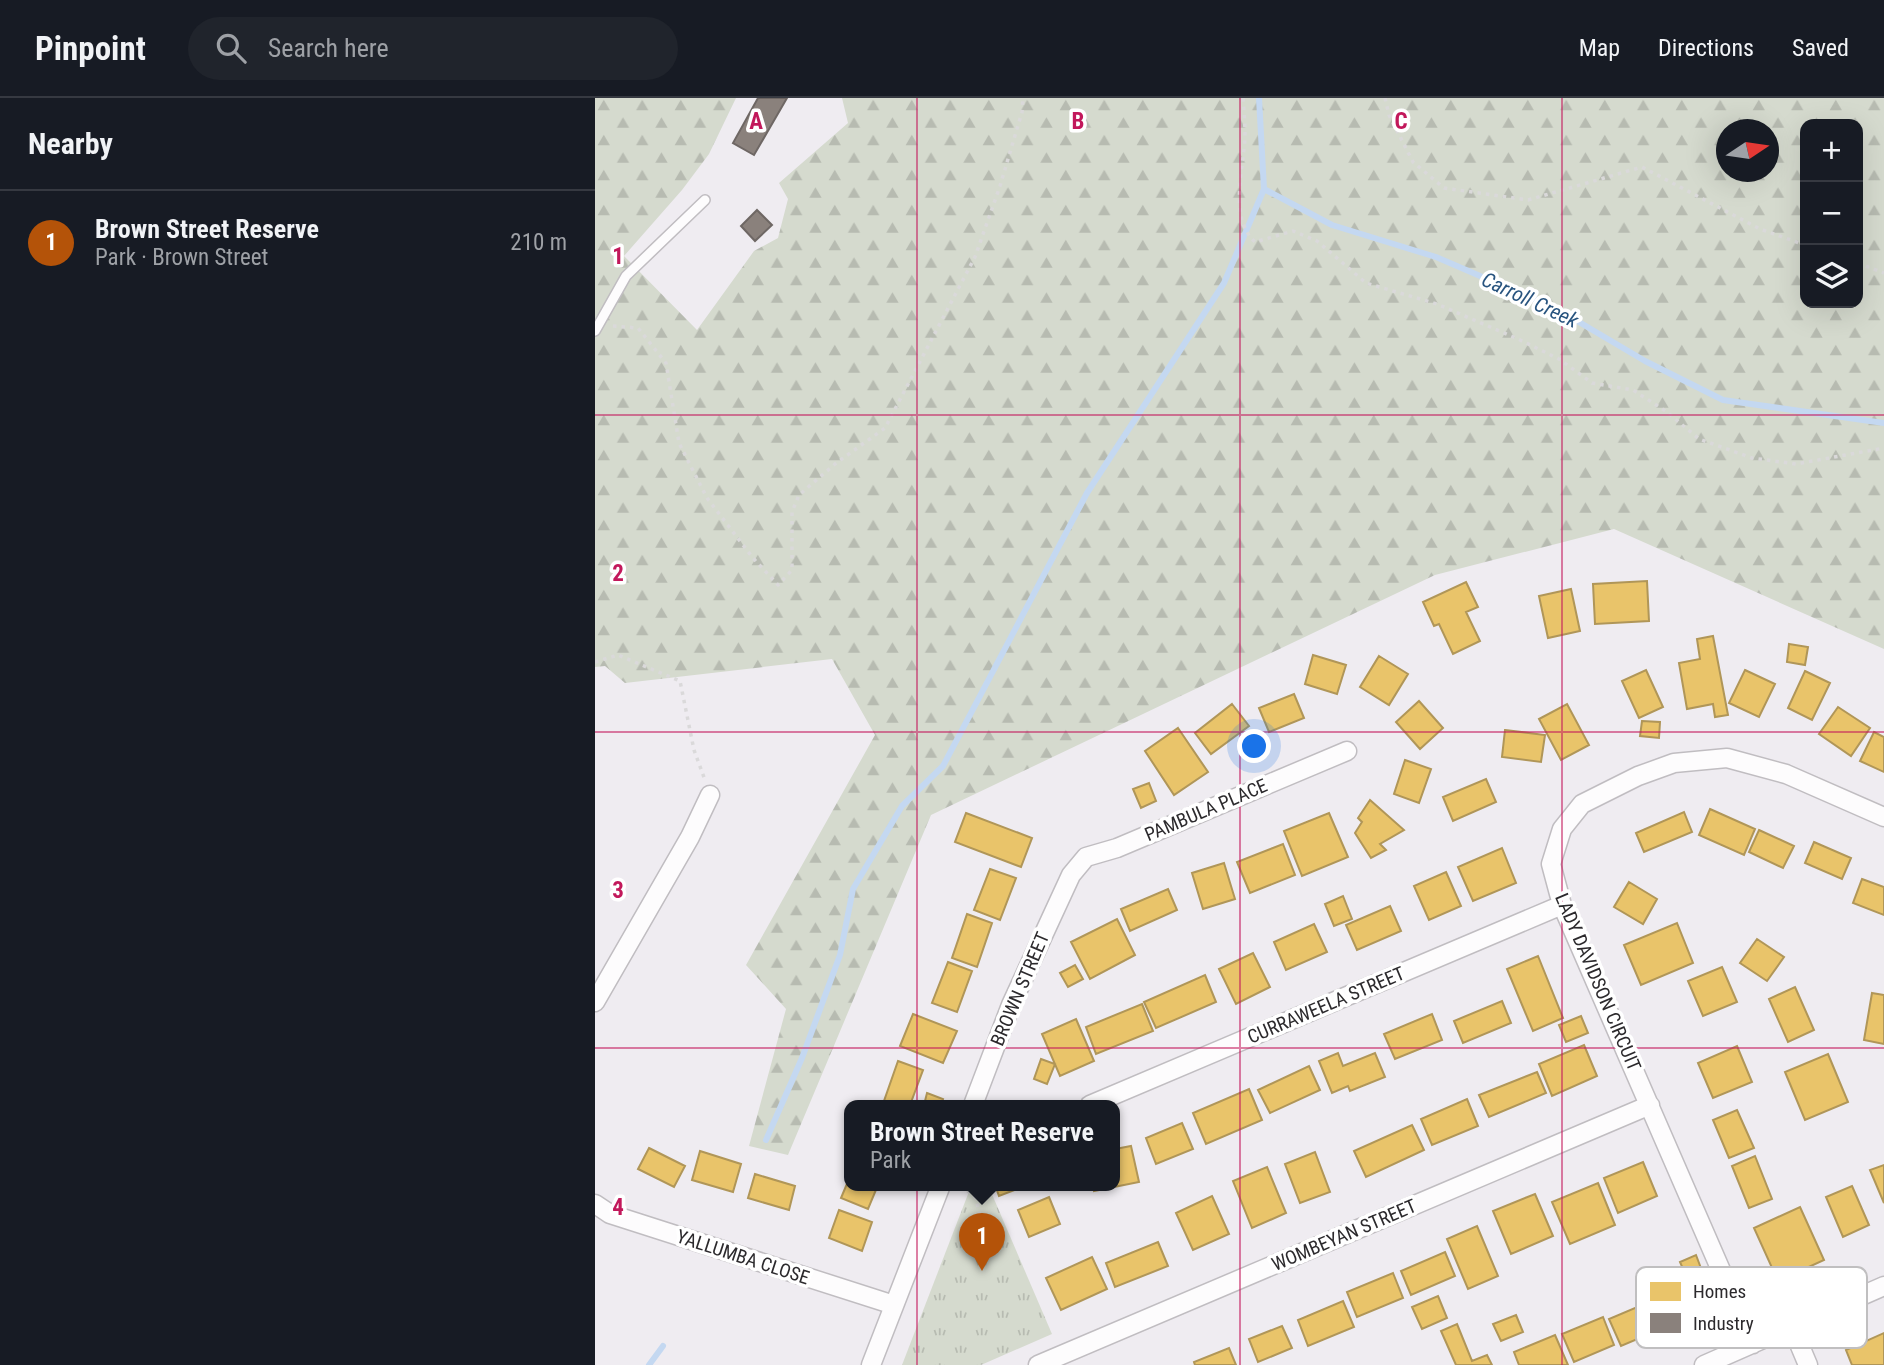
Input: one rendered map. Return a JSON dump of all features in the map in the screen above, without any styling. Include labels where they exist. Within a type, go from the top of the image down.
[{"type":"street","name":"PAMBULA PLACE","points":[[1071,875],[1086,857],[1117,848],[1347,751]]},
{"type":"street","name":"LADY DAVIDSON CIRCUIT","points":[[1719,1267],[1562,905],[1551,864],[1562,829],[1582,804],[1638,776],[1674,763],[1727,758],[1786,774],[1884,817]]},
{"type":"street","points":[[595,1002],[690,837],[710,795]]},
{"type":"street","name":"BROWN STREET","points":[[975,1100],[1011,1005],[1071,875]]},
{"type":"street","name":"CURRAWEELA STREET","points":[[1102,1100],[1562,905]]},
{"type":"street","name":"WOMBEYAN STREET","points":[[1038,1365],[1650,1105]]},
{"type":"street","points":[[871,1365],[939,1191]]},
{"type":"street","name":"YALLUMBA CLOSE","points":[[595,1204],[610,1214],[894,1305]]},
{"type":"street","points":[[1867,1293],[1884,1286]]},
{"type":"street","points":[[1703,1365],[1741,1348]]},
{"type":"street","points":[[1801,1348],[1808,1365]]},
{"type":"lane","points":[[597,328],[626,276],[705,200]]},
{"type":"path","points":[[597,328],[638,328],[666,363],[679,443],[707,498],[753,558],[778,585],[792,570],[792,512],[799,495],[835,464],[885,428],[975,257],[1000,186],[1022,112],[1023,98]]},
{"type":"path","points":[[1243,98],[1245,136],[1240,178],[1240,213],[1249,236],[1255,242],[1293,231],[1317,242],[1366,284],[1437,304],[1518,338],[1559,359],[1592,383],[1633,390],[1667,412],[1699,439],[1752,458],[1797,464],[1884,448]]},
{"type":"path","points":[[1385,98],[1389,115],[1413,162],[1444,188],[1528,200],[1642,167],[1760,229],[1800,243]]},
{"type":"path","points":[[1863,265],[1884,273]]},
{"type":"path","points":[[595,662],[618,655],[680,681],[694,750],[710,795]]},
{"type":"path","points":[[968,1191],[976,1198],[985,1241],[983,1258]]},
{"type":"green space","points":[[595,98],[736,98],[709,154],[682,190],[624,256],[697,330],[754,251],[778,238],[788,199],[779,183],[848,123],[842,98],[1884,98],[1884,649],[1614,529],[1435,575],[931,815],[788,1155],[749,1146],[786,1009],[746,965],[875,735],[832,659],[625,683],[605,666],[595,667]]},
{"type":"green space","points":[[969,1191],[991,1191],[1052,1334],[981,1365],[902,1365]]},
{"type":"building: Homes","points":[[1647,581],[1649,621],[1595,624],[1593,584]]},
{"type":"building: Homes","points":[[1466,582],[1478,607],[1466,612],[1480,641],[1453,654],[1439,624],[1434,626],[1423,602]]},
{"type":"building: Homes","points":[[1571,589],[1580,631],[1548,638],[1539,596]]},
{"type":"building: Homes","points":[[1713,636],[1728,715],[1715,717],[1713,704],[1687,709],[1679,663],[1700,659],[1697,639]]},
{"type":"building: Homes","points":[[1789,644],[1808,647],[1805,665],[1787,662]]},
{"type":"building: Homes","points":[[1313,655],[1346,665],[1337,694],[1305,684]]},
{"type":"building: Homes","points":[[1379,656],[1408,674],[1389,705],[1360,687]]},
{"type":"building: Homes","points":[[1646,670],[1663,707],[1639,718],[1622,681]]},
{"type":"building: Homes","points":[[1745,670],[1775,684],[1759,717],[1729,703]]},
{"type":"building: Homes","points":[[1805,671],[1830,683],[1812,720],[1788,708]]},
{"type":"building: Homes","points":[[1294,694],[1304,718],[1269,732],[1259,708]]},
{"type":"building: Homes","points":[[1419,701],[1443,728],[1420,749],[1396,722]]},
{"type":"building: Homes","points":[[1232,704],[1249,726],[1211,754],[1195,733]]},
{"type":"building: Homes","points":[[1567,704],[1589,745],[1561,760],[1539,719]]},
{"type":"building: Homes","points":[[1838,707],[1870,728],[1851,756],[1819,734]]},
{"type":"building: Homes","points":[[1642,721],[1660,722],[1659,738],[1640,736]]},
{"type":"building: Homes","points":[[1178,728],[1208,772],[1174,795],[1145,751]]},
{"type":"building: Homes","points":[[1505,730],[1545,735],[1541,762],[1502,757]]},
{"type":"building: Homes","points":[[1874,732],[1884,737],[1884,772],[1860,761]]},
{"type":"building: Homes","points":[[1405,760],[1431,769],[1419,803],[1394,794]]},
{"type":"building: Homes","points":[[1486,779],[1496,802],[1453,821],[1443,797]]},
{"type":"building: Homes","points":[[1149,783],[1156,801],[1141,808],[1133,789]]},
{"type":"building: Homes","points":[[1370,800],[1404,830],[1380,844],[1386,850],[1371,858],[1355,833],[1362,822],[1358,818]]},
{"type":"building: Homes","points":[[1710,809],[1755,829],[1744,855],[1699,835]]},
{"type":"building: Homes","points":[[1684,812],[1692,832],[1644,852],[1636,833]]},
{"type":"building: Homes","points":[[966,813],[1032,838],[1021,867],[955,842]]},
{"type":"building: Homes","points":[[1329,813],[1348,857],[1302,876],[1284,831]]},
{"type":"building: Homes","points":[[1759,830],[1794,846],[1783,868],[1749,852]]},
{"type":"building: Homes","points":[[1814,842],[1851,858],[1842,879],[1805,863]]},
{"type":"building: Homes","points":[[1283,844],[1295,875],[1250,893],[1237,862]]},
{"type":"building: Homes","points":[[1502,848],[1516,883],[1473,901],[1458,867]]},
{"type":"building: Homes","points":[[1224,863],[1235,899],[1203,909],[1192,873]]},
{"type":"building: Homes","points":[[990,869],[1016,878],[1000,920],[974,910]]},
{"type":"building: Homes","points":[[1446,872],[1461,906],[1429,920],[1414,886]]},
{"type":"building: Homes","points":[[1862,879],[1884,887],[1884,915],[1853,903]]},
{"type":"building: Homes","points":[[1629,882],[1657,899],[1643,924],[1614,907]]},
{"type":"building: Homes","points":[[1168,889],[1177,910],[1130,931],[1121,909]]},
{"type":"building: Homes","points":[[1343,896],[1352,919],[1334,926],[1325,904]]},
{"type":"building: Homes","points":[[1390,906],[1401,931],[1357,950],[1346,925]]},
{"type":"building: Homes","points":[[967,914],[992,923],[977,967],[952,958]]},
{"type":"building: Homes","points":[[1117,919],[1135,955],[1090,979],[1071,942]]},
{"type":"building: Homes","points":[[1677,923],[1693,963],[1641,985],[1624,945]]},
{"type":"building: Homes","points":[[1314,924],[1327,952],[1286,970],[1274,942]]},
{"type":"building: Homes","points":[[1757,939],[1784,957],[1767,981],[1740,963]]},
{"type":"building: Homes","points":[[1253,953],[1270,987],[1236,1004],[1219,969]]},
{"type":"building: Homes","points":[[1538,956],[1563,1018],[1533,1031],[1507,969]]},
{"type":"building: Homes","points":[[948,962],[972,971],[957,1012],[932,1003]]},
{"type":"building: Homes","points":[[1075,965],[1083,979],[1068,987],[1060,973]]},
{"type":"building: Homes","points":[[1722,967],[1737,1002],[1703,1016],[1688,981]]},
{"type":"building: Homes","points":[[1205,975],[1216,1002],[1156,1028],[1144,1002]]},
{"type":"building: Homes","points":[[1795,987],[1814,1030],[1788,1042],[1769,999]]},
{"type":"building: Homes","points":[[1872,993],[1884,995],[1884,1044],[1864,1040]]},
{"type":"building: Homes","points":[[1502,1001],[1511,1023],[1463,1043],[1454,1021]]},
{"type":"building: Homes","points":[[1142,1004],[1153,1031],[1096,1054],[1086,1027]]},
{"type":"building: Homes","points":[[913,1014],[957,1031],[943,1063],[900,1046]]},
{"type":"building: Homes","points":[[1432,1014],[1442,1040],[1395,1059],[1384,1034]]},
{"type":"building: Homes","points":[[1581,1016],[1588,1033],[1566,1042],[1559,1025]]},
{"type":"building: Homes","points":[[1076,1019],[1094,1061],[1060,1076],[1042,1034]]},
{"type":"building: Homes","points":[[1584,1045],[1597,1076],[1552,1096],[1539,1064]]},
{"type":"building: Homes","points":[[1737,1046],[1752,1082],[1713,1098],[1698,1063]]},
{"type":"building: Homes","points":[[1338,1053],[1343,1066],[1375,1053],[1385,1077],[1350,1091],[1348,1086],[1332,1093],[1319,1061]]},
{"type":"building: Homes","points":[[1828,1054],[1848,1102],[1805,1120],[1785,1072]]},
{"type":"building: Homes","points":[[1041,1059],[1055,1064],[1047,1084],[1034,1079]]},
{"type":"building: Homes","points":[[898,1061],[923,1070],[912,1100],[884,1100]]},
{"type":"building: Homes","points":[[1309,1066],[1320,1090],[1270,1113],[1258,1090]]},
{"type":"building: Homes","points":[[1537,1072],[1546,1093],[1489,1117],[1479,1095]]},
{"type":"building: Homes","points":[[1249,1089],[1262,1120],[1206,1144],[1193,1113]]},
{"type":"building: Homes","points":[[927,1093],[943,1099],[943,1100],[925,1100]]},
{"type":"building: Homes","points":[[1467,1099],[1478,1126],[1432,1145],[1421,1119]]},
{"type":"building: Homes","points":[[1737,1110],[1754,1148],[1729,1158],[1713,1120]]},
{"type":"building: Homes","points":[[1182,1123],[1193,1149],[1156,1164],[1146,1138]]},
{"type":"building: Homes","points":[[1412,1125],[1424,1150],[1366,1177],[1354,1151]]},
{"type":"building: Homes","points":[[1131,1146],[1139,1182],[1120,1186],[1120,1148]]},
{"type":"building: Homes","points":[[649,1148],[685,1166],[674,1187],[638,1169]]},
{"type":"building: Homes","points":[[700,1151],[741,1164],[733,1192],[692,1180]]},
{"type":"building: Homes","points":[[1315,1152],[1330,1192],[1300,1203],[1285,1164]]},
{"type":"building: Homes","points":[[1755,1156],[1772,1199],[1749,1208],[1732,1166]]},
{"type":"building: Homes","points":[[1643,1162],[1657,1196],[1618,1213],[1604,1178]]},
{"type":"building: Homes","points":[[1884,1165],[1884,1203],[1870,1170]]},
{"type":"building: Homes","points":[[1267,1167],[1286,1213],[1252,1228],[1233,1181]]},
{"type":"building: Homes","points":[[755,1174],[795,1186],[789,1210],[748,1198]]},
{"type":"building: Homes","points":[[1598,1183],[1615,1225],[1570,1244],[1552,1202]]},
{"type":"building: Homes","points":[[1852,1186],[1869,1225],[1843,1237],[1826,1197]]},
{"type":"building: Homes","points":[[844,1191],[876,1191],[868,1209],[841,1198]]},
{"type":"building: Homes","points":[[997,1191],[1012,1191],[999,1196]]},
{"type":"building: Homes","points":[[1535,1194],[1553,1236],[1511,1254],[1493,1211]]},
{"type":"building: Homes","points":[[1212,1196],[1229,1234],[1193,1250],[1176,1213]]},
{"type":"building: Homes","points":[[1049,1197],[1060,1224],[1029,1237],[1018,1210]]},
{"type":"building: Homes","points":[[1800,1207],[1824,1260],[1809,1267],[1772,1267],[1754,1228]]},
{"type":"building: Homes","points":[[839,1210],[872,1222],[862,1251],[829,1238]]},
{"type":"building: Homes","points":[[1477,1226],[1498,1276],[1468,1289],[1447,1239]]},
{"type":"building: Homes","points":[[1158,1242],[1168,1266],[1115,1287],[1106,1263]]},
{"type":"building: Homes","points":[[1445,1252],[1455,1276],[1411,1295],[1401,1271]]},
{"type":"building: Homes","points":[[1696,1255],[1700,1267],[1682,1267],[1680,1262]]},
{"type":"building: Homes","points":[[1092,1257],[1107,1289],[1061,1310],[1046,1278]]},
{"type":"building: Homes","points":[[1393,1273],[1403,1298],[1357,1317],[1347,1292]]},
{"type":"building: Homes","points":[[1438,1296],[1447,1318],[1422,1329],[1412,1307]]},
{"type":"building: Homes","points":[[1343,1301],[1354,1327],[1308,1346],[1298,1320]]},
{"type":"building: Homes","points":[[1636,1308],[1636,1340],[1621,1346],[1609,1319]]},
{"type":"building: Homes","points":[[1516,1315],[1523,1332],[1501,1341],[1493,1324]]},
{"type":"building: Homes","points":[[1603,1317],[1614,1345],[1574,1362],[1562,1334]]},
{"type":"building: Homes","points":[[1457,1324],[1472,1361],[1487,1355],[1492,1365],[1456,1365],[1441,1331]]},
{"type":"building: Homes","points":[[1282,1326],[1292,1348],[1258,1362],[1249,1339]]},
{"type":"building: Homes","points":[[1884,1333],[1884,1365],[1852,1365],[1846,1350],[1867,1348],[1867,1341]]},
{"type":"building: Homes","points":[[1555,1335],[1568,1365],[1519,1365],[1514,1352]]},
{"type":"building: Homes","points":[[1229,1348],[1236,1365],[1195,1365],[1194,1362]]},
{"type":"building: Industry","points":[[758,98],[787,98],[754,155],[733,143]]},
{"type":"building: Industry","points":[[757,210],[772,225],[755,241],[741,226]]},
{"type":"waterway","name":"Carroll Creek","points":[[1259,98],[1264,189],[1332,225],[1436,257],[1557,309],[1645,361],[1723,400],[1884,423]]},
{"type":"waterway","points":[[766,1140],[802,1058],[840,955],[853,889],[902,806],[943,766],[1087,493],[1224,283],[1264,189]]},
{"type":"waterway","points":[[649,1365],[663,1346]]},
{"type":"place","name":"Brown Street Reserve","points":[[982,1271]]}]
